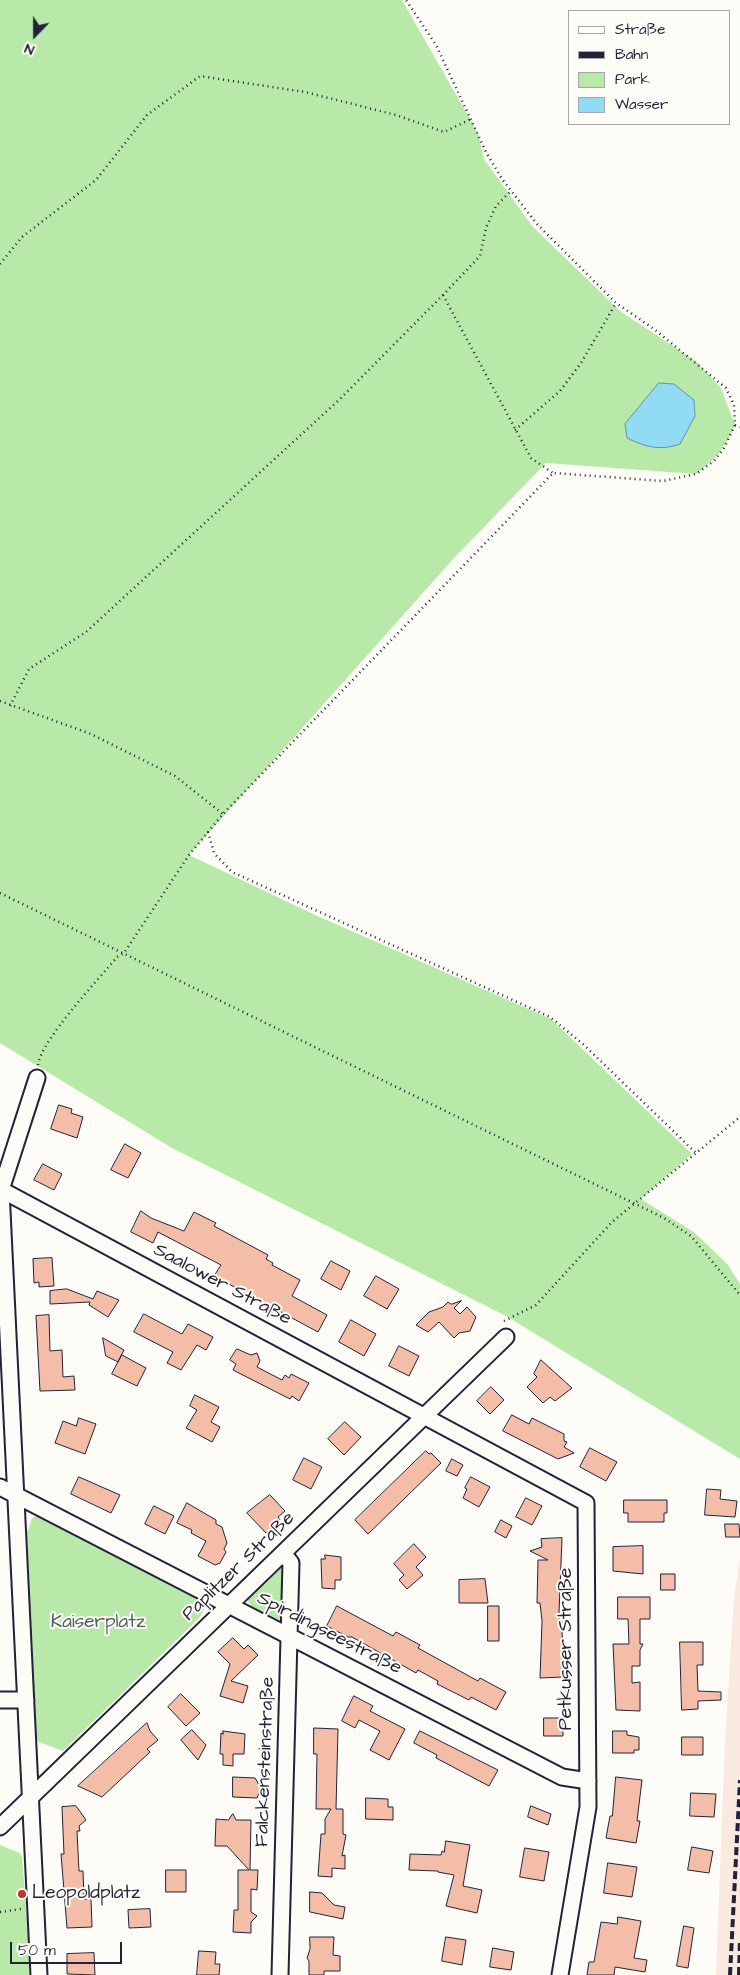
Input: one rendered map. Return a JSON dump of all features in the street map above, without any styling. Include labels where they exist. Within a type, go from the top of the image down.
[{"type":"street","points":[[37,1078],[0,1189],[39,1975]]},
{"type":"street","name":"Saalower Straße","points":[[0,1189],[424,1416]]},
{"type":"street","name":"Paplitzer Straße","points":[[0,1827],[506,1337]]},
{"type":"street","name":"Petkusser Straße","points":[[424,1416],[586,1503],[588,1807],[560,1975]]},
{"type":"street","name":"Spirdingseestraße","points":[[0,1487],[562,1777],[588,1781]]},
{"type":"street","name":"Falckensteinstraße","points":[[280,1975],[291,1563],[283,1553]]},
{"type":"street","points":[[0,1700],[26,1700]]},
{"type":"path","points":[[406,0],[436,46],[490,159],[536,224],[616,303],[654,329],[726,388],[734,405],[735,425],[724,448],[714,461],[696,474],[663,481],[553,473],[531,458],[443,295]]},
{"type":"path","points":[[0,264],[22,237],[96,180],[147,115],[200,76],[304,92],[396,115],[444,132],[471,119]]},
{"type":"path","points":[[10,706],[29,669],[86,632],[340,399],[443,295],[480,256],[486,228],[496,206],[511,191]]},
{"type":"path","points":[[515,430],[560,391],[581,363],[616,303]]},
{"type":"path","points":[[735,425],[740,427]]},
{"type":"path","points":[[37,1078],[39,1058],[58,1030],[117,957],[124,953],[189,855],[223,814],[553,473]]},
{"type":"path","points":[[0,701],[90,734],[175,776],[223,814]]},
{"type":"path","points":[[208,832],[214,853],[232,872],[550,1017],[584,1045],[696,1153]]},
{"type":"path","points":[[0,893],[664,1218],[691,1236],[740,1295]]},
{"type":"path","points":[[506,1337],[504,1322],[536,1304],[612,1222],[740,1118]]},
{"type":"path","points":[[0,1912],[36,1908]]},
{"type":"shaded area","points":[[740,1557],[740,1975],[716,1975],[725,1741],[734,1599]]},
{"type":"green space","points":[[0,0],[402,0],[478,133],[484,159],[532,226],[620,311],[697,362],[721,388],[735,425],[728,440],[719,452],[709,464],[696,474],[546,463],[455,557],[189,855],[313,914],[551,1019],[692,1154],[641,1199],[695,1233],[728,1265],[740,1284],[740,1459],[506,1316],[172,1148],[0,1043]]},
{"type":"green space","name":"Kaiserplatz","points":[[37,1516],[197,1596],[203,1606],[200,1617],[63,1751],[39,1742],[35,1737],[27,1533],[32,1518]]},
{"type":"green space","points":[[280,1568],[285,1570],[282,1618],[280,1620],[252,1607],[247,1600]]},
{"type":"green space","name":"Leopoldplatz","points":[[0,1845],[20,1853],[22,1857],[32,1975],[0,1975]]},
{"type":"water","points":[[659,383],[674,384],[694,400],[695,416],[680,444],[660,448],[640,444],[627,438],[625,424]]},
{"type":"building","points":[[59,1105],[72,1109],[71,1113],[83,1117],[77,1138],[51,1129]]},
{"type":"building","points":[[125,1144],[141,1153],[128,1178],[111,1170]]},
{"type":"building","points":[[43,1164],[62,1174],[54,1190],[34,1180]]},
{"type":"building","points":[[141,1211],[151,1218],[184,1231],[194,1212],[216,1223],[214,1226],[268,1255],[266,1259],[273,1263],[272,1265],[300,1280],[292,1296],[327,1315],[318,1332],[214,1276],[221,1265],[158,1232],[153,1243],[131,1232]]},
{"type":"building","points":[[52,1258],[54,1286],[39,1287],[39,1282],[34,1283],[33,1259]]},
{"type":"building","points":[[331,1261],[350,1271],[341,1290],[321,1279]]},
{"type":"building","points":[[376,1276],[399,1289],[387,1309],[364,1296]]},
{"type":"building","points":[[67,1289],[93,1299],[97,1291],[119,1300],[108,1317],[89,1305],[90,1302],[50,1304],[50,1291]]},
{"type":"building","points":[[461,1301],[454,1308],[460,1314],[467,1307],[476,1317],[470,1331],[459,1333],[454,1338],[439,1322],[428,1332],[416,1325],[429,1312],[443,1307],[448,1302],[451,1304]]},
{"type":"building","points":[[144,1314],[182,1334],[188,1324],[213,1337],[206,1350],[197,1345],[181,1370],[167,1363],[173,1352],[134,1332]]},
{"type":"building","points":[[49,1315],[50,1351],[62,1350],[63,1377],[74,1376],[75,1390],[40,1391],[36,1316]]},
{"type":"building","points":[[351,1320],[376,1334],[364,1356],[339,1342]]},
{"type":"building","points":[[103,1338],[124,1350],[118,1362],[106,1356]]},
{"type":"building","points":[[399,1346],[419,1356],[409,1376],[389,1366]]},
{"type":"building","points":[[237,1349],[251,1355],[257,1353],[260,1361],[257,1367],[282,1380],[285,1375],[289,1378],[291,1374],[309,1383],[299,1401],[292,1396],[290,1399],[233,1370],[236,1364],[230,1360]]},
{"type":"building","points":[[122,1355],[146,1368],[137,1386],[112,1374]]},
{"type":"building","points":[[541,1360],[572,1388],[555,1401],[550,1397],[543,1403],[527,1387],[537,1377],[534,1374]]},
{"type":"building","points":[[491,1387],[504,1400],[490,1414],[477,1401]]},
{"type":"building","points":[[195,1395],[219,1407],[211,1422],[220,1427],[212,1442],[186,1428],[197,1410],[190,1406]]},
{"type":"building","points":[[512,1415],[529,1424],[532,1418],[564,1434],[564,1441],[567,1442],[564,1447],[574,1453],[558,1459],[503,1431]]},
{"type":"building","points":[[79,1418],[96,1424],[85,1454],[55,1443],[63,1421],[76,1426]]},
{"type":"building","points":[[345,1422],[361,1437],[344,1455],[328,1439]]},
{"type":"building","points":[[590,1448],[617,1462],[606,1481],[580,1467]]},
{"type":"building","points":[[426,1451],[429,1454],[431,1453],[441,1463],[368,1534],[355,1520]]},
{"type":"building","points":[[304,1458],[322,1467],[311,1489],[293,1480]]},
{"type":"building","points":[[452,1459],[463,1465],[457,1476],[446,1471]]},
{"type":"building","points":[[79,1477],[120,1495],[111,1513],[71,1494]]},
{"type":"building","points":[[471,1477],[490,1487],[479,1507],[463,1498],[467,1489],[465,1488]]},
{"type":"building","points":[[707,1489],[721,1490],[720,1499],[737,1501],[735,1517],[705,1515]]},
{"type":"building","points":[[270,1495],[285,1511],[278,1517],[280,1520],[266,1533],[247,1513]]},
{"type":"building","points":[[526,1498],[542,1506],[532,1525],[516,1517]]},
{"type":"building","points":[[624,1500],[667,1500],[667,1513],[664,1513],[664,1522],[628,1522],[628,1513],[624,1513]]},
{"type":"building","points":[[187,1503],[216,1520],[216,1524],[222,1527],[227,1543],[224,1549],[226,1552],[220,1563],[215,1565],[198,1556],[206,1541],[191,1533],[192,1530],[177,1523]]},
{"type":"building","points":[[154,1506],[174,1516],[165,1534],[145,1524]]},
{"type":"building","points":[[501,1520],[512,1526],[506,1538],[495,1532]]},
{"type":"building","points":[[725,1524],[739,1524],[740,1537],[726,1537]]},
{"type":"building","points":[[562,1538],[559,1613],[560,1621],[562,1621],[563,1677],[540,1678],[542,1621],[540,1603],[537,1603],[538,1560],[548,1560],[530,1551],[542,1547],[541,1539]]},
{"type":"building","points":[[414,1544],[426,1557],[416,1567],[423,1575],[407,1589],[399,1580],[404,1575],[394,1564]]},
{"type":"building","points":[[643,1546],[643,1574],[613,1571],[613,1547]]},
{"type":"building","points":[[325,1555],[341,1557],[341,1580],[335,1580],[335,1589],[322,1588],[321,1559],[325,1559]]},
{"type":"building","points":[[661,1574],[675,1574],[675,1590],[661,1590]]},
{"type":"building","points":[[485,1579],[488,1603],[459,1603],[459,1580]]},
{"type":"building","points":[[618,1597],[650,1597],[650,1619],[640,1619],[640,1644],[643,1644],[640,1650],[640,1666],[632,1666],[632,1683],[640,1682],[640,1711],[616,1710],[613,1644],[629,1644],[628,1619],[618,1619]]},
{"type":"building","points":[[337,1606],[393,1636],[396,1632],[420,1645],[418,1648],[478,1681],[480,1678],[506,1692],[496,1710],[471,1697],[469,1700],[437,1684],[438,1681],[418,1670],[416,1673],[352,1637],[348,1637],[327,1626]]},
{"type":"building","points":[[488,1606],[499,1606],[499,1641],[488,1641]]},
{"type":"building","points":[[233,1638],[244,1649],[248,1645],[258,1655],[231,1681],[248,1686],[243,1703],[220,1696],[230,1664],[218,1652]]},
{"type":"building","points":[[680,1642],[703,1642],[703,1665],[697,1665],[698,1691],[721,1692],[721,1700],[698,1701],[698,1709],[682,1710]]},
{"type":"building","points":[[181,1694],[200,1713],[186,1726],[168,1707]]},
{"type":"building","points":[[354,1696],[373,1706],[370,1711],[405,1729],[389,1760],[370,1750],[380,1731],[359,1720],[355,1728],[342,1721]]},
{"type":"building","points":[[544,1718],[563,1718],[563,1736],[544,1736]]},
{"type":"building","points":[[147,1723],[150,1731],[158,1740],[147,1749],[150,1752],[102,1797],[78,1786]]},
{"type":"building","points":[[314,1728],[338,1729],[336,1809],[343,1809],[343,1834],[346,1835],[342,1856],[345,1855],[345,1869],[332,1868],[332,1877],[318,1876],[321,1834],[325,1834],[325,1819],[331,1809],[316,1809],[317,1754],[314,1754]]},
{"type":"building","points":[[192,1730],[206,1745],[198,1760],[181,1740]]},
{"type":"building","points":[[223,1731],[245,1734],[244,1754],[233,1754],[233,1766],[223,1765],[223,1754],[220,1754],[221,1733],[223,1734]]},
{"type":"building","points":[[420,1731],[498,1770],[489,1786],[436,1758],[437,1755],[414,1743]]},
{"type":"building","points":[[613,1731],[627,1731],[627,1735],[639,1737],[639,1750],[634,1750],[634,1753],[613,1753]]},
{"type":"building","points":[[682,1737],[703,1737],[703,1755],[682,1755]]},
{"type":"building","points":[[233,1777],[255,1778],[261,1788],[257,1798],[233,1797]]},
{"type":"building","points":[[616,1777],[642,1780],[637,1821],[640,1821],[636,1843],[606,1838],[610,1816],[612,1816]]},
{"type":"building","points":[[691,1793],[716,1794],[714,1817],[690,1816]]},
{"type":"building","points":[[366,1798],[388,1799],[388,1807],[393,1807],[393,1820],[366,1819]]},
{"type":"building","points":[[76,1806],[86,1820],[79,1826],[80,1831],[77,1831],[79,1871],[83,1871],[84,1899],[91,1899],[92,1927],[67,1928],[61,1854],[64,1854],[62,1807]]},
{"type":"building","points":[[531,1806],[551,1814],[548,1825],[528,1817]]},
{"type":"building","points":[[233,1814],[236,1820],[251,1820],[250,1870],[258,1870],[257,1890],[251,1889],[251,1912],[257,1916],[251,1922],[251,1933],[233,1932],[234,1910],[238,1910],[238,1870],[249,1870],[227,1846],[215,1846],[216,1819],[228,1820]]},
{"type":"building","points":[[446,1841],[470,1845],[463,1886],[482,1890],[477,1913],[446,1906],[454,1875],[438,1871],[409,1870],[410,1854],[441,1855],[442,1851],[444,1852]]},
{"type":"building","points":[[692,1847],[713,1851],[709,1873],[688,1870]]},
{"type":"building","points":[[525,1848],[549,1852],[544,1881],[520,1877]]},
{"type":"building","points":[[608,1863],[637,1867],[632,1897],[604,1893]]},
{"type":"building","points":[[166,1870],[186,1870],[186,1892],[166,1892]]},
{"type":"building","points":[[310,1892],[322,1893],[334,1905],[345,1907],[343,1919],[310,1912]]},
{"type":"building","points":[[150,1909],[151,1927],[129,1928],[128,1910]]},
{"type":"building","points":[[618,1917],[641,1921],[634,1958],[647,1960],[645,1972],[615,1967],[614,1975],[587,1975],[589,1962],[594,1962],[601,1922],[617,1924]]},
{"type":"building","points":[[684,1926],[694,1928],[688,1968],[677,1966]]},
{"type":"building","points":[[310,1937],[334,1937],[333,1955],[340,1956],[340,1971],[324,1971],[324,1975],[309,1975],[309,1961],[307,1958],[310,1949]]},
{"type":"building","points":[[446,1937],[466,1940],[462,1965],[442,1961]]},
{"type":"building","points":[[493,1948],[514,1952],[511,1970],[490,1967]]},
{"type":"building","points":[[199,1951],[216,1952],[215,1964],[220,1964],[219,1975],[197,1975]]},
{"type":"building","points":[[94,1953],[95,1975],[67,1974],[67,1954]]},
{"type":"railway","points":[[730,1975],[740,1780]]},
{"type":"railway","points":[[739,1975],[740,1939]]},
{"type":"place","name":"Leopoldplatz","points":[[22,1894]]}]
